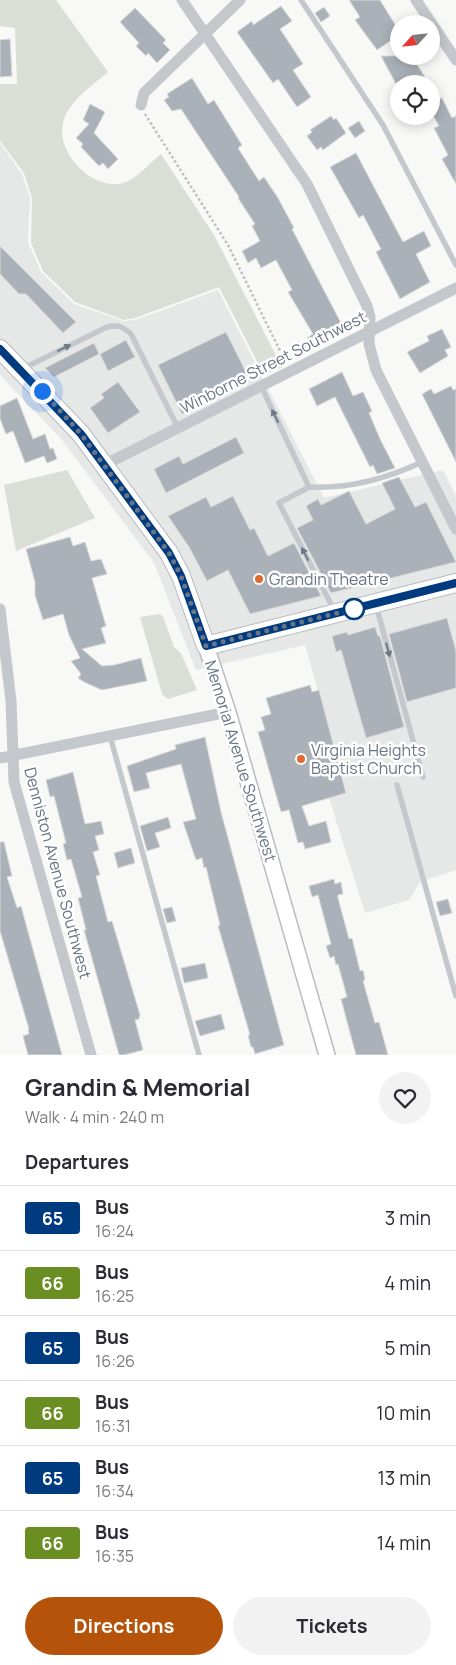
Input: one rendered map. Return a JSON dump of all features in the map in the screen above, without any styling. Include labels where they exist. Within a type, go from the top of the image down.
[{"type":"main road","name":"Memorial Avenue Southwest","points":[[0,349],[81,434],[169,553],[181,576],[206,646]]},
{"type":"main road","points":[[206,646],[456,583]]},
{"type":"street","points":[[182,0],[306,184],[367,306],[370,317],[370,355],[376,370],[456,529]]},
{"type":"street","points":[[141,105],[144,93],[240,0]]},
{"type":"street","points":[[416,0],[456,60]]},
{"type":"street","name":"Winborne Street Southwest","points":[[104,465],[456,288]]},
{"type":"street","name":"Denniston Avenue Southwest","points":[[0,608],[11,701],[14,782],[90,1055]]},
{"type":"street","name":"Memorial Avenue Southwest","points":[[206,646],[228,712],[326,1055]]},
{"type":"street","points":[[0,758],[228,712]]},
{"type":"lane","points":[[301,0],[383,126],[456,265]]},
{"type":"lane","points":[[20,370],[107,327],[114,325],[123,327],[131,334],[178,428]]},
{"type":"lane","points":[[261,386],[310,487]]},
{"type":"lane","points":[[336,614],[279,503],[310,487],[329,488],[374,481],[422,462]]},
{"type":"lane","points":[[375,603],[423,777]]},
{"type":"lane","points":[[110,736],[199,1055]]},
{"type":"lane","points":[[397,784],[456,996]]},
{"type":"path","points":[[141,105],[159,140],[228,245],[290,371]]},
{"type":"shaded area","points":[[0,0],[56,0],[108,72],[81,94],[66,115],[62,135],[65,147],[72,159],[92,177],[104,183],[116,184],[128,181],[161,154],[214,235],[282,367],[264,375],[219,287],[135,318],[124,320],[75,302],[43,271],[31,243],[32,198],[24,173],[0,141],[0,84],[17,84],[15,28],[0,26]]},
{"type":"shaded area","points":[[0,143],[22,174],[30,198],[28,242],[41,272],[74,304],[124,321],[135,320],[218,290],[324,498],[443,470],[456,496],[456,870],[420,882],[409,900],[365,913],[329,798],[347,793],[305,645],[196,670],[154,563],[62,440],[0,375]]},
{"type":"shaded area","points":[[67,470],[95,518],[16,551],[4,485]]},
{"type":"shaded area","points":[[159,614],[163,616],[174,647],[181,653],[197,690],[168,699],[162,694],[140,617]]},
{"type":"building","points":[[349,0],[380,0],[390,16],[390,41],[377,50],[355,20],[360,17]]},
{"type":"building","points":[[281,6],[292,21],[280,29],[303,64],[293,70],[311,97],[297,107],[278,79],[273,83],[237,32],[252,21],[253,25]]},
{"type":"building","points":[[324,7],[330,16],[321,22],[315,13]]},
{"type":"building","points":[[135,8],[166,40],[163,43],[170,50],[157,63],[148,53],[146,56],[136,46],[139,43],[120,22]]},
{"type":"building","points":[[10,39],[12,76],[0,77],[0,40]]},
{"type":"building","points":[[381,56],[390,56],[390,65],[417,65],[424,75],[391,75]]},
{"type":"building","points":[[192,78],[208,104],[214,100],[242,145],[238,148],[259,181],[264,177],[278,198],[342,325],[322,337],[324,340],[312,347],[307,338],[313,334],[288,292],[292,290],[276,260],[261,268],[256,258],[248,263],[242,251],[260,241],[252,226],[255,224],[239,197],[181,109],[172,111],[164,100],[169,97],[167,94]]},
{"type":"building","points":[[442,98],[452,118],[456,116],[456,184],[442,159],[448,155],[434,128],[439,126],[440,99]]},
{"type":"building","points":[[90,104],[105,112],[94,133],[118,159],[108,169],[103,163],[99,166],[81,147],[83,144],[76,138],[89,124],[83,120]]},
{"type":"building","points":[[331,116],[334,120],[336,118],[346,133],[323,150],[321,147],[317,150],[307,136],[312,132],[310,130]]},
{"type":"building","points":[[359,121],[365,131],[355,138],[348,128]]},
{"type":"building","points":[[356,153],[403,242],[424,231],[431,246],[416,254],[430,282],[400,299],[376,252],[381,249],[363,215],[359,218],[330,167]]},
{"type":"building","points":[[0,246],[76,322],[63,333],[26,294],[19,294],[0,274]]},
{"type":"building","points":[[442,329],[451,347],[445,350],[448,356],[420,373],[407,352],[429,341],[427,336]]},
{"type":"building","points":[[226,332],[250,380],[182,414],[158,365]]},
{"type":"building","points":[[126,340],[135,357],[108,371],[100,354]]},
{"type":"building","points":[[94,343],[99,354],[54,377],[45,368]]},
{"type":"building","points":[[342,372],[353,396],[363,392],[372,411],[369,413],[395,468],[377,474],[373,465],[370,467],[335,397],[317,406],[309,389]]},
{"type":"building","points":[[118,382],[140,412],[108,433],[90,408],[104,398],[101,394]]},
{"type":"building","points":[[451,386],[453,390],[456,389],[456,462],[422,394],[431,389],[434,394]]},
{"type":"building","points":[[17,398],[33,439],[45,434],[50,449],[53,448],[57,459],[47,463],[44,456],[25,463],[13,431],[6,434],[0,419],[0,406]]},
{"type":"building","points":[[236,437],[244,453],[166,493],[154,469],[179,456],[183,464]]},
{"type":"building","points":[[399,477],[415,507],[426,502],[456,562],[331,593],[297,528],[313,520],[306,506],[318,499],[321,505],[349,491],[366,524],[395,509],[382,483]]},
{"type":"building","points":[[233,496],[250,530],[254,528],[268,556],[294,543],[321,596],[250,614],[228,570],[207,581],[189,547],[168,516],[206,497],[211,507]]},
{"type":"building","points":[[70,537],[73,546],[85,542],[91,561],[101,559],[107,574],[92,578],[106,626],[101,628],[106,643],[82,649],[102,666],[141,658],[147,681],[102,690],[84,682],[78,678],[81,674],[71,661],[80,658],[69,635],[63,614],[43,620],[35,595],[35,582],[26,549]]},
{"type":"building","points":[[447,618],[456,651],[456,688],[407,702],[389,634]]},
{"type":"building","points":[[375,627],[378,636],[380,636],[404,727],[366,738],[341,650],[336,652],[332,636],[347,632],[348,635]]},
{"type":"building","name":"Virginia Heights Baptist Church","points":[[310,685],[312,692],[319,690],[346,793],[302,806],[309,826],[326,821],[331,842],[305,849],[303,842],[298,843],[289,810],[281,812],[258,732],[265,730],[261,717],[271,714],[266,698]]},
{"type":"building","points":[[205,737],[221,812],[284,1045],[255,1054],[253,1047],[251,1047],[248,1035],[250,1035],[218,926],[220,925],[206,867],[204,868],[202,858],[196,860],[183,822],[196,819],[181,764],[146,773],[150,788],[134,792],[127,766],[176,749],[175,745]]},
{"type":"building","points":[[73,772],[85,824],[101,821],[104,834],[95,836],[99,850],[93,852],[100,875],[96,876],[108,922],[112,921],[140,1015],[139,1019],[135,1020],[143,1050],[124,1055],[119,1055],[84,930],[86,930],[78,898],[82,897],[71,859],[67,860],[63,844],[66,843],[54,796],[50,797],[46,780]]},
{"type":"building","points":[[168,817],[171,828],[155,833],[160,847],[147,851],[140,826]]},
{"type":"building","points":[[0,842],[4,842],[12,876],[7,877],[17,908],[21,906],[62,1055],[28,1055],[23,1036],[29,1034],[29,1029],[0,931]]},
{"type":"building","points":[[131,848],[135,863],[118,868],[114,853]]},
{"type":"building","points":[[334,879],[335,884],[341,882],[343,894],[338,895],[338,898],[349,939],[352,938],[360,971],[363,970],[365,980],[363,981],[375,1023],[379,1022],[388,1055],[356,1055],[341,999],[347,997],[338,964],[336,965],[334,956],[330,958],[326,946],[331,944],[318,895],[312,897],[309,886]]},
{"type":"building","points":[[448,899],[452,913],[440,916],[436,902]]},
{"type":"building","points":[[172,907],[176,921],[167,923],[163,909]]},
{"type":"building","points":[[205,963],[208,978],[184,983],[181,968]]},
{"type":"building","points":[[221,1014],[225,1029],[200,1036],[195,1021]]},
{"type":"bus line","name":"65","points":[[0,349],[81,434],[169,553],[181,576],[206,646],[456,583]]},
{"type":"place","name":"Grandin Theatre","points":[[259,579]]},
{"type":"place","name":"Virginia Heights Baptist Church","points":[[301,759]]},
{"type":"route","points":[[42,391],[81,434],[169,553],[181,576],[206,646],[361,607],[354,609]]}]
